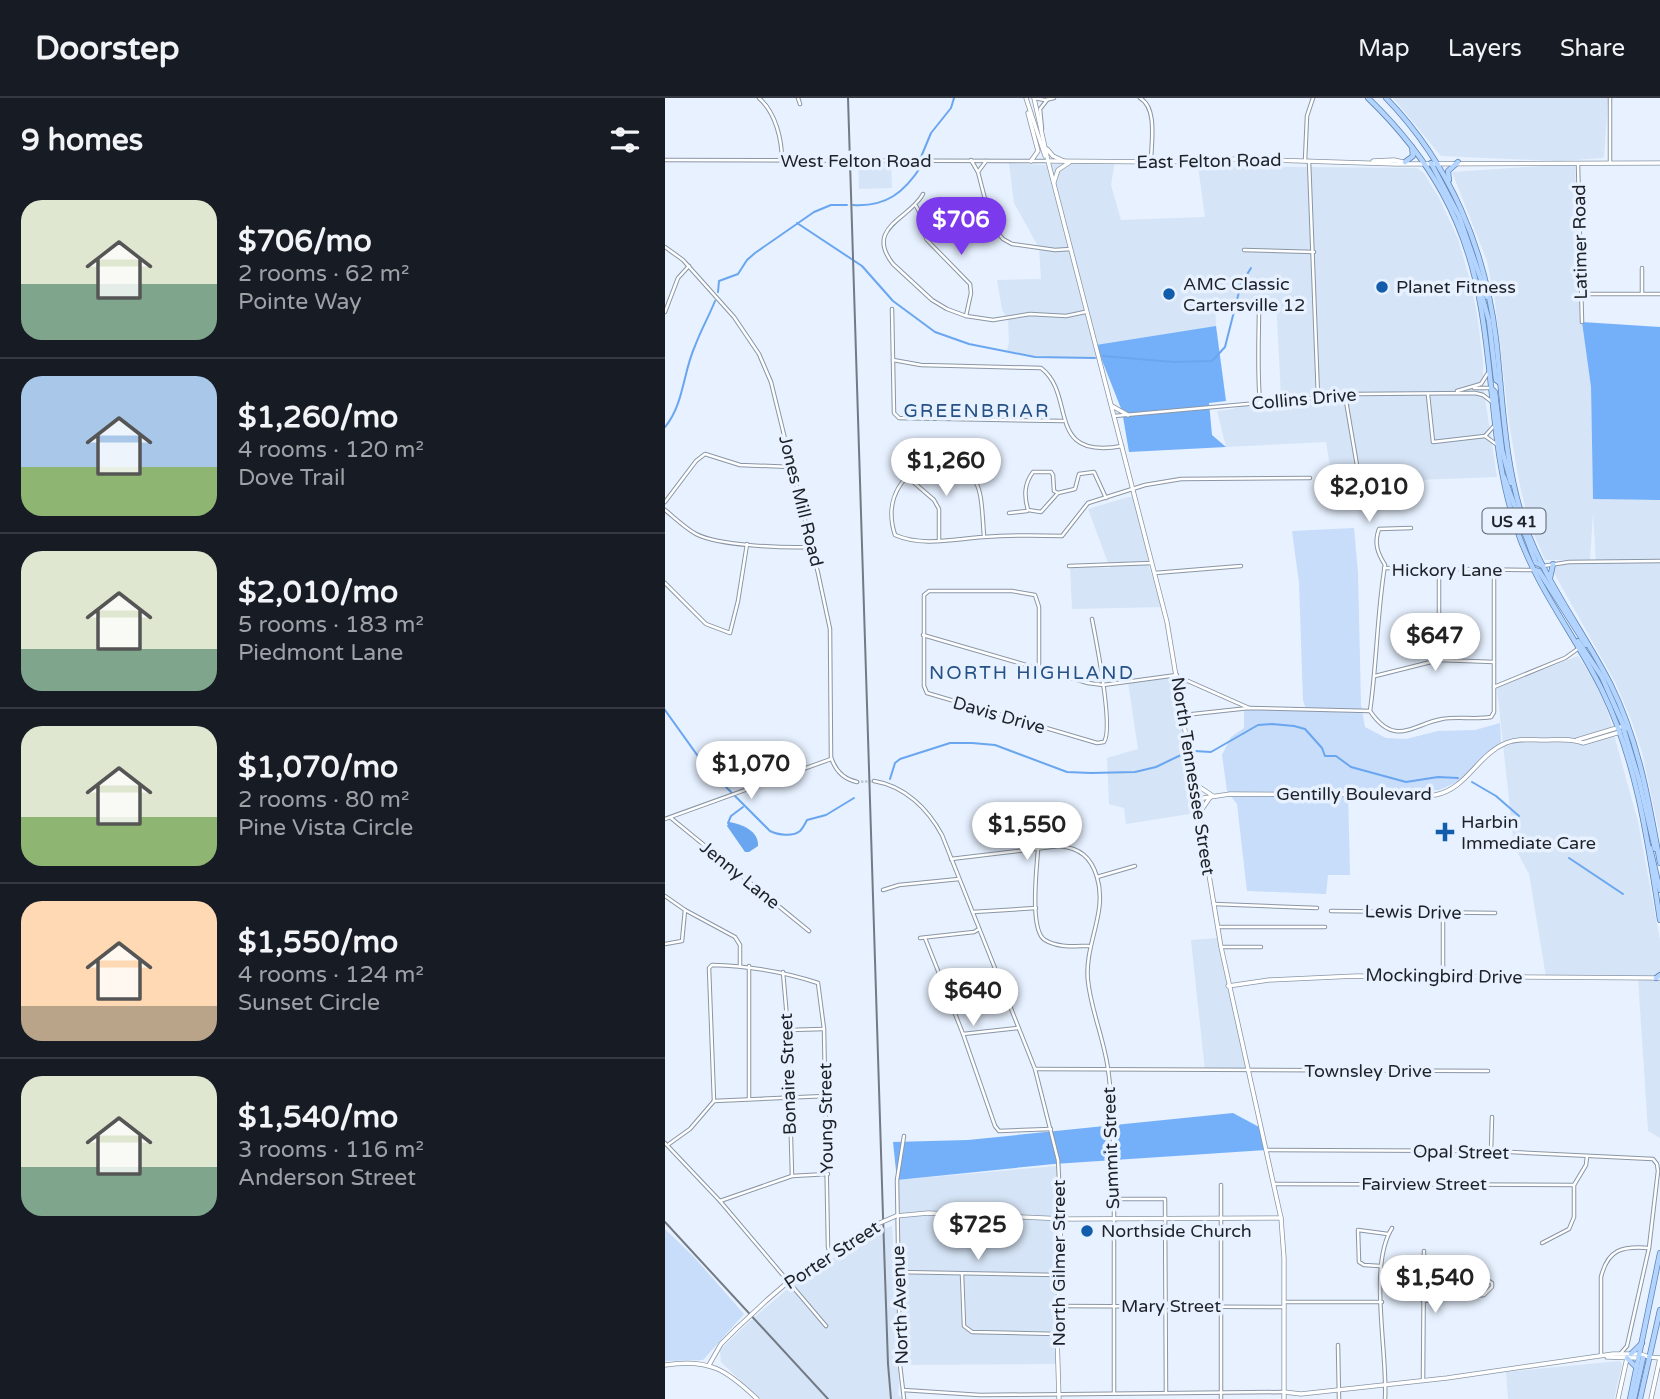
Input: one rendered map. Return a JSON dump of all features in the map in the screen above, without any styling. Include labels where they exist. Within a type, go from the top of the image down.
[{"type":"main road","name":"US 41","points":[[1368,98],[1450,184],[1473,237],[1490,299],[1507,450],[1514,486],[1525,524],[1543,566],[1613,691],[1634,779],[1660,920]]},
{"type":"main road","name":"US 41","points":[[1386,98],[1414,130],[1455,220],[1475,279],[1483,322],[1501,470],[1516,530],[1533,570],[1623,729],[1647,790],[1660,863]]},
{"type":"main road","points":[[1405,162],[1413,156],[1411,142]]},
{"type":"main road","points":[[1450,184],[1448,171],[1458,162]]},
{"type":"main road","points":[[1431,163],[1459,216],[1487,298],[1490,299]]},
{"type":"main road","points":[[1475,279],[1485,303],[1496,380],[1500,383]]},
{"type":"main road","points":[[1490,387],[1495,392],[1503,455],[1514,486]]},
{"type":"main road","points":[[1501,470],[1536,563],[1543,566]]},
{"type":"main road","points":[[1550,579],[1553,564]]},
{"type":"main road","points":[[1533,570],[1539,571],[1574,629],[1592,650]]},
{"type":"main road","points":[[1572,636],[1582,646],[1602,677],[1623,729]]},
{"type":"main road","points":[[1646,838],[1660,890]]},
{"type":"main road","points":[[1640,1399],[1642,1343],[1660,1253]]},
{"type":"main road","points":[[1632,1399],[1643,1357],[1660,1310]]},
{"type":"main road","points":[[1637,1368],[1629,1356],[1642,1343]]},
{"type":"main road","points":[[1632,1399],[1637,1368],[1643,1357]]},
{"type":"street","points":[[759,98],[782,141],[782,161]]},
{"type":"street","points":[[798,98],[800,104]]},
{"type":"street","name":"North Tennessee Street","points":[[1026,98],[1041,148],[1048,161]]},
{"type":"street","points":[[1034,98],[1054,98]]},
{"type":"street","name":"North Tennessee Street","points":[[1034,98],[1155,573],[1178,678],[1221,947],[1281,1218],[1284,1250],[1284,1399]]},
{"type":"street","points":[[1140,98],[1150,109],[1151,162]]},
{"type":"street","points":[[1313,98],[1307,116],[1307,161],[1314,252],[1318,397]]},
{"type":"street","points":[[1610,98],[1610,162]]},
{"type":"street","points":[[1042,133],[1041,109],[1047,100]]},
{"type":"street","points":[[1027,104],[1038,151],[1031,161]]},
{"type":"street","points":[[1046,147],[1053,156],[1068,162],[1058,170],[1054,185]]},
{"type":"street","name":"East Felton Road","points":[[1048,161],[1237,159],[1431,163],[1660,163]]},
{"type":"street","name":"West Felton Road","points":[[665,160],[1048,161]]},
{"type":"street","points":[[971,160],[978,172],[992,226],[1003,239],[1012,244],[1047,249],[1071,248]]},
{"type":"street","points":[[978,172],[986,160]]},
{"type":"street","name":"Latimer Road","points":[[1579,163],[1582,322]]},
{"type":"street","points":[[923,194],[916,206],[894,221],[887,230],[884,244],[888,258],[932,300],[966,316],[993,320],[1029,314],[1066,316],[1087,311]]},
{"type":"street","points":[[916,206],[922,216],[923,233],[927,240],[970,284],[971,293],[966,316]]},
{"type":"street","name":"Jones Mill Road","points":[[665,247],[689,266],[734,317],[763,362],[771,382],[830,629],[831,759]]},
{"type":"street","points":[[1244,250],[1314,252]]},
{"type":"street","points":[[665,312],[678,278],[689,266]]},
{"type":"street","points":[[1641,268],[1642,293]]},
{"type":"street","points":[[1581,294],[1660,293]]},
{"type":"street","points":[[1259,304],[1259,403]]},
{"type":"street","points":[[892,309],[894,414],[899,418],[1063,421]]},
{"type":"street","points":[[893,360],[921,365],[1041,368],[1051,375],[1063,421],[1073,437],[1079,442],[1097,447],[1122,446]]},
{"type":"street","points":[[1471,388],[1483,382],[1489,371]]},
{"type":"street","points":[[1450,393],[1490,387]]},
{"type":"street","name":"Collins Drive","points":[[1114,416],[1345,395],[1480,394],[1492,402]]},
{"type":"street","points":[[1345,395],[1359,477]]},
{"type":"street","points":[[1429,395],[1433,442],[1485,436],[1497,445]]},
{"type":"street","points":[[1112,407],[1128,415]]},
{"type":"street","points":[[1485,436],[1494,425]]},
{"type":"street","points":[[665,502],[696,461],[705,454],[740,465],[792,467]]},
{"type":"street","points":[[895,467],[934,500],[939,509],[939,541]]},
{"type":"street","points":[[983,537],[979,489],[973,478],[964,471],[952,468],[916,468],[896,489],[891,503],[891,523],[895,535],[908,540],[939,541],[1021,535],[1062,537],[1088,503],[1133,488],[1181,479],[1310,478]]},
{"type":"street","points":[[973,478],[981,470]]},
{"type":"street","points":[[1028,510],[1025,491],[1033,472],[1051,472],[1054,491],[1058,493]]},
{"type":"street","points":[[1009,513],[1028,510],[1041,512],[1058,493],[1075,489],[1079,474],[1094,472],[1106,498]]},
{"type":"street","points":[[665,510],[697,534],[713,540],[812,547]]},
{"type":"street","points":[[1384,568],[1377,548],[1379,529],[1411,527]]},
{"type":"street","points":[[665,583],[706,624],[730,634],[747,544]]},
{"type":"street","points":[[1543,566],[1660,561]]},
{"type":"street","points":[[1069,566],[1152,563]]},
{"type":"street","points":[[1155,573],[1241,566]]},
{"type":"street","name":"Hickory Lane","points":[[1370,711],[1375,676],[1379,592],[1384,568],[1533,570]]},
{"type":"street","points":[[1184,715],[1248,708],[1370,711],[1383,725],[1402,731],[1417,729],[1441,719],[1491,717],[1494,712],[1494,569]]},
{"type":"street","points":[[1439,570],[1439,660]]},
{"type":"street","name":"Davis Drive","points":[[1039,668],[1038,597],[1012,591],[929,591],[923,597],[924,686],[930,695],[1097,743],[1104,742],[1108,734],[1092,619]]},
{"type":"street","points":[[923,635],[1088,683],[1103,685],[1178,678],[1248,708]]},
{"type":"street","points":[[1494,687],[1565,658],[1579,648]]},
{"type":"street","points":[[1375,676],[1439,660],[1494,662]]},
{"type":"street","name":"Gentilly Boulevard","points":[[1197,799],[1238,794],[1439,794],[1457,786],[1494,750],[1509,742],[1576,740],[1623,729]]},
{"type":"street","points":[[665,819],[831,759],[843,776],[857,782]]},
{"type":"street","points":[[874,781],[899,791],[926,809],[942,835],[1035,1069],[1051,1129],[999,1131],[995,1126],[963,1034],[925,938]]},
{"type":"street","points":[[1195,784],[1212,796],[1199,814]]},
{"type":"street","name":"Jenny Lane","points":[[671,818],[809,931]]},
{"type":"street","points":[[951,859],[1059,846],[1073,847],[1088,857],[1097,877],[1135,866]]},
{"type":"street","points":[[1038,849],[1038,931],[1046,940],[1069,946],[1089,946]]},
{"type":"street","name":"Summit Street","points":[[1097,877],[1099,918],[1089,946],[1088,980],[1108,1069],[1114,1199],[1114,1393]]},
{"type":"street","points":[[883,890],[899,885],[960,879]]},
{"type":"street","points":[[665,896],[735,937],[740,945],[740,966]]},
{"type":"street","points":[[1214,904],[1317,908]]},
{"type":"street","points":[[973,912],[1036,908]]},
{"type":"street","points":[[665,944],[682,941],[685,910]]},
{"type":"street","name":"Lewis Drive","points":[[1331,911],[1495,913]]},
{"type":"street","points":[[1443,913],[1443,976]]},
{"type":"street","points":[[1218,927],[1325,927]]},
{"type":"street","points":[[920,938],[974,932],[979,929]]},
{"type":"street","points":[[1221,947],[1261,947]]},
{"type":"street","points":[[783,972],[749,966],[712,965],[709,968],[714,1101],[690,1129],[666,1144],[720,1201],[826,1326]]},
{"type":"street","points":[[748,1099],[749,966]]},
{"type":"street","name":"Young Street","points":[[783,972],[818,982],[824,1029],[830,1254]]},
{"type":"street","name":"Bonaire Street","points":[[783,972],[788,1030],[792,1176]]},
{"type":"street","name":"Mockingbird Drive","points":[[1229,986],[1310,976],[1659,977]]},
{"type":"street","points":[[963,1034],[1018,1028]]},
{"type":"street","points":[[788,1030],[824,1029]]},
{"type":"street","name":"Townsley Drive","points":[[1035,1069],[1488,1071]]},
{"type":"street","points":[[714,1101],[826,1096]]},
{"type":"street","points":[[1491,1152],[1492,1118]]},
{"type":"street","name":"North Gilmer Street","points":[[1051,1129],[1060,1170],[1057,1334],[1059,1396]]},
{"type":"street","name":"North Avenue","points":[[904,1136],[897,1180],[904,1399]]},
{"type":"street","name":"Opal Street","points":[[1266,1150],[1491,1152],[1655,1160],[1658,1174],[1649,1248]]},
{"type":"street","points":[[1542,1243],[1569,1229],[1574,1217],[1574,1185],[1586,1165],[1587,1155]]},
{"type":"street","points":[[720,1201],[792,1176],[828,1174]]},
{"type":"street","name":"Fairview Street","points":[[1274,1184],[1574,1185]]},
{"type":"street","points":[[1221,1185],[1221,1399]]},
{"type":"street","points":[[1114,1199],[1165,1199],[1166,1393]]},
{"type":"street","name":"Porter Street","points":[[709,1365],[718,1347],[788,1282],[868,1228],[897,1216],[928,1213],[1061,1219],[1281,1218]]},
{"type":"street","points":[[1385,1399],[1380,1266],[1392,1227]]},
{"type":"street","points":[[1380,1266],[1359,1262],[1357,1230],[1388,1234]]},
{"type":"street","points":[[1601,1356],[1603,1268],[1610,1255],[1618,1251],[1649,1248],[1627,1346],[1629,1356],[1618,1399]]},
{"type":"street","points":[[1423,1381],[1424,1251]]},
{"type":"street","points":[[898,1272],[1058,1275]]},
{"type":"street","points":[[962,1274],[964,1326],[972,1332],[1057,1334]]},
{"type":"street","points":[[1423,1301],[1485,1295],[1492,1283],[1484,1278]]},
{"type":"street","name":"Mary Street","points":[[1058,1306],[1165,1307],[1382,1302]]},
{"type":"street","points":[[1338,1345],[1339,1399]]},
{"type":"street","points":[[1619,1353],[1627,1346]]},
{"type":"street","points":[[903,1390],[1059,1396],[1221,1392],[1290,1394],[1423,1381],[1619,1353],[1629,1356]]},
{"type":"street","points":[[1601,1356],[1660,1358],[1651,1399]]},
{"type":"street","points":[[665,1365],[709,1365],[729,1374],[757,1399]]},
{"type":"street","points":[[1133,1393],[1133,1399]]},
{"type":"shaded area","points":[[1393,98],[1608,98],[1604,158],[1558,161],[1441,156]]},
{"type":"shaded area","points":[[1115,161],[1111,185],[1121,220],[1205,217],[1198,166],[1417,168],[1424,173],[1458,239],[1471,284],[1497,477],[1333,483],[1326,442],[1226,447],[1217,411],[1233,409],[1262,398],[1281,397],[1276,298],[1215,303],[1216,326],[1098,349],[1099,359],[1036,356],[1007,351],[1008,319],[1002,310],[997,280],[1041,279],[1039,248],[1014,203],[1009,163],[1043,165]]},
{"type":"shaded area","points":[[891,162],[892,188],[859,189],[858,163]]},
{"type":"shaded area","points":[[1575,166],[1582,322],[1591,387],[1593,499],[1660,500],[1660,836],[1642,752],[1631,719],[1615,682],[1554,573],[1555,567],[1566,564],[1596,563],[1593,512],[1590,560],[1545,560],[1529,523],[1519,481],[1487,261],[1452,172]]},
{"type":"shaded area","points":[[1582,322],[1660,327],[1660,500],[1593,499],[1591,387]]},
{"type":"shaded area","points":[[1216,326],[1226,401],[1209,403],[1212,435],[1226,447],[1129,452],[1122,411],[1096,345]]},
{"type":"shaded area","points":[[1135,497],[1145,535],[1149,567],[1163,607],[1072,609],[1070,566],[1110,568],[1088,509]]},
{"type":"shaded area","points":[[1354,528],[1358,573],[1361,705],[1365,727],[1386,738],[1406,739],[1438,731],[1475,730],[1500,723],[1501,743],[1455,783],[1439,790],[1348,791],[1350,875],[1328,875],[1326,894],[1247,891],[1237,804],[1227,791],[1222,755],[1231,737],[1244,728],[1244,709],[1306,709],[1303,700],[1299,583],[1292,531]]},
{"type":"shaded area","points":[[1578,656],[1602,691],[1638,822],[1660,940],[1660,976],[1546,977],[1529,874],[1514,846],[1497,688]]},
{"type":"shaded area","points":[[1177,675],[1191,758],[1188,772],[1196,813],[1126,824],[1124,808],[1109,804],[1107,758],[1138,749],[1128,682]]},
{"type":"shaded area","points":[[729,822],[753,832],[758,846],[745,852],[727,826]]},
{"type":"shaded area","points":[[1217,938],[1248,1071],[1205,1071],[1191,940]]},
{"type":"shaded area","points":[[1660,977],[1660,1138],[1648,1131],[1638,978]]},
{"type":"shaded area","points":[[1233,1113],[1261,1128],[1266,1150],[1054,1164],[897,1180],[893,1142],[968,1140]]},
{"type":"shaded area","points":[[1057,1166],[1060,1248],[1059,1364],[901,1365],[898,1395],[903,1399],[760,1399],[721,1362],[720,1350],[790,1287],[869,1234],[892,1226],[899,1333],[897,1180]]},
{"type":"shaded area","points":[[665,1229],[694,1257],[744,1314],[703,1360],[665,1361]]},
{"type":"shaded area","points":[[1620,1361],[1622,1365],[1614,1399],[1508,1399],[1506,1372]]},
{"type":"waterway","points":[[921,157],[931,133],[951,108],[954,98]]},
{"type":"waterway","points":[[853,205],[885,201],[901,190],[922,165]]},
{"type":"waterway","points":[[718,292],[719,281],[738,274],[755,253],[814,212],[831,205],[847,205]]},
{"type":"waterway","points":[[797,223],[862,266],[893,301],[935,332],[969,344],[1035,357],[1095,358]]},
{"type":"waterway","points":[[1103,356],[1174,362],[1212,361],[1225,347],[1241,284],[1251,268]]},
{"type":"waterway","points":[[665,427],[680,398],[691,356],[715,301]]},
{"type":"waterway","points":[[665,710],[705,766],[770,831],[785,835],[797,833],[807,820],[826,815],[854,798]]},
{"type":"waterway","points":[[1194,751],[1211,752],[1258,725],[1294,726],[1305,729],[1322,748],[1325,756],[1336,756],[1351,767],[1406,782],[1438,777],[1458,778]]},
{"type":"waterway","points":[[890,779],[895,763],[900,759],[950,743],[995,745],[1067,772],[1135,772],[1156,767],[1185,753]]},
{"type":"waterway","points":[[1472,782],[1496,796],[1519,816]]},
{"type":"waterway","points":[[728,823],[731,816],[743,807]]},
{"type":"waterway","points":[[1569,858],[1623,894]]},
{"type":"tunnel","points":[[857,782],[874,781]]},
{"type":"railway","points":[[848,98],[891,1399]]},
{"type":"railway","points":[[665,1222],[828,1399]]},
{"type":"place","name":"Planet Fitness","points":[[1382,287]]},
{"type":"place","name":"AMC Classic Cartersville 12","points":[[1169,294]]},
{"type":"place","name":"Harbin Immediate Care","points":[[1445,832]]},
{"type":"place","name":"Northside Church","points":[[1087,1231]]},
{"type":"district","name":"GREENBRIAR","points":[[977,410]]},
{"type":"district","name":"NORTH HIGHLAND","points":[[1032,672]]}]
